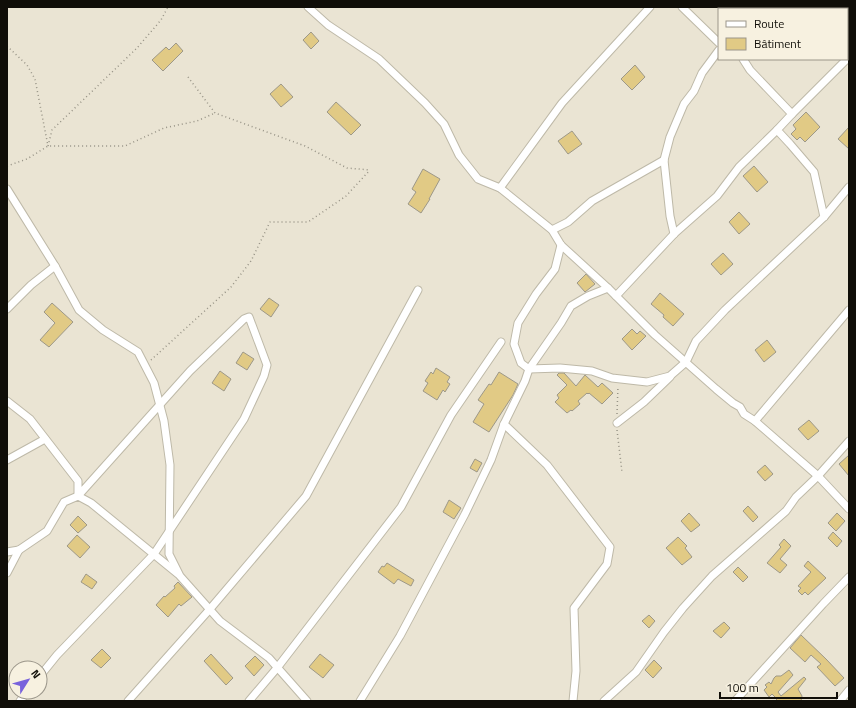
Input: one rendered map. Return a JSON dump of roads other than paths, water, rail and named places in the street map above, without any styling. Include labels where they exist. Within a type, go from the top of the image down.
[{"type":"street","points":[[308,7],[328,25],[379,59],[426,104],[444,124],[460,155],[478,179],[500,188],[552,230],[561,245],[608,288],[655,335],[733,403],[740,407],[744,414],[756,422],[818,476],[849,509]]},
{"type":"street","points":[[500,188],[562,103],[650,7]]},
{"type":"street","points":[[682,7],[718,42]]},
{"type":"street","points":[[674,234],[670,216],[664,160],[670,137],[684,104],[694,91],[702,73],[718,51]]},
{"type":"street","points":[[744,60],[750,70],[792,114]]},
{"type":"street","points":[[616,296],[674,234],[717,196],[738,168],[846,60]]},
{"type":"street","points":[[777,130],[814,172],[824,217]]},
{"type":"street","points":[[552,230],[568,222],[592,201],[664,160]]},
{"type":"street","points":[[617,423],[644,402],[686,362],[696,341],[725,310],[824,217],[849,187]]},
{"type":"street","points":[[7,189],[55,266],[79,310],[103,330],[138,352],[154,383],[164,421],[170,465],[169,554],[180,576]]},
{"type":"street","points":[[561,245],[555,269],[536,294],[518,323],[514,344],[521,363],[529,369],[560,368],[592,371],[612,378],[647,382],[670,376]]},
{"type":"street","points":[[7,309],[31,285],[55,266]]},
{"type":"street","points":[[360,701],[400,636],[428,584],[491,460],[504,424],[525,382],[529,369],[571,306],[588,296],[608,288]]},
{"type":"street","points":[[128,701],[210,609],[306,496],[418,290]]},
{"type":"street","points":[[756,422],[849,310]]},
{"type":"street","points":[[7,552],[19,550],[47,531],[64,502],[78,496],[200,361],[244,319],[250,317],[267,365],[264,376],[244,419],[154,554],[48,666]]},
{"type":"street","points":[[249,701],[277,668],[401,507],[451,415],[501,342]]},
{"type":"street","points":[[7,401],[30,419],[78,481],[78,496]]},
{"type":"street","points":[[504,424],[546,465],[610,547],[607,564],[574,608],[576,671],[573,701]]},
{"type":"street","points":[[7,460],[45,439]]},
{"type":"street","points":[[604,701],[636,672],[668,626],[712,576],[786,511],[796,497],[818,476],[849,441]]},
{"type":"street","points":[[78,496],[90,503],[180,576],[220,621],[269,658],[307,701]]},
{"type":"street","points":[[7,573],[19,550]]},
{"type":"street","points":[[735,701],[849,577]]},
{"type":"street","points":[[840,701],[849,690]]}]
